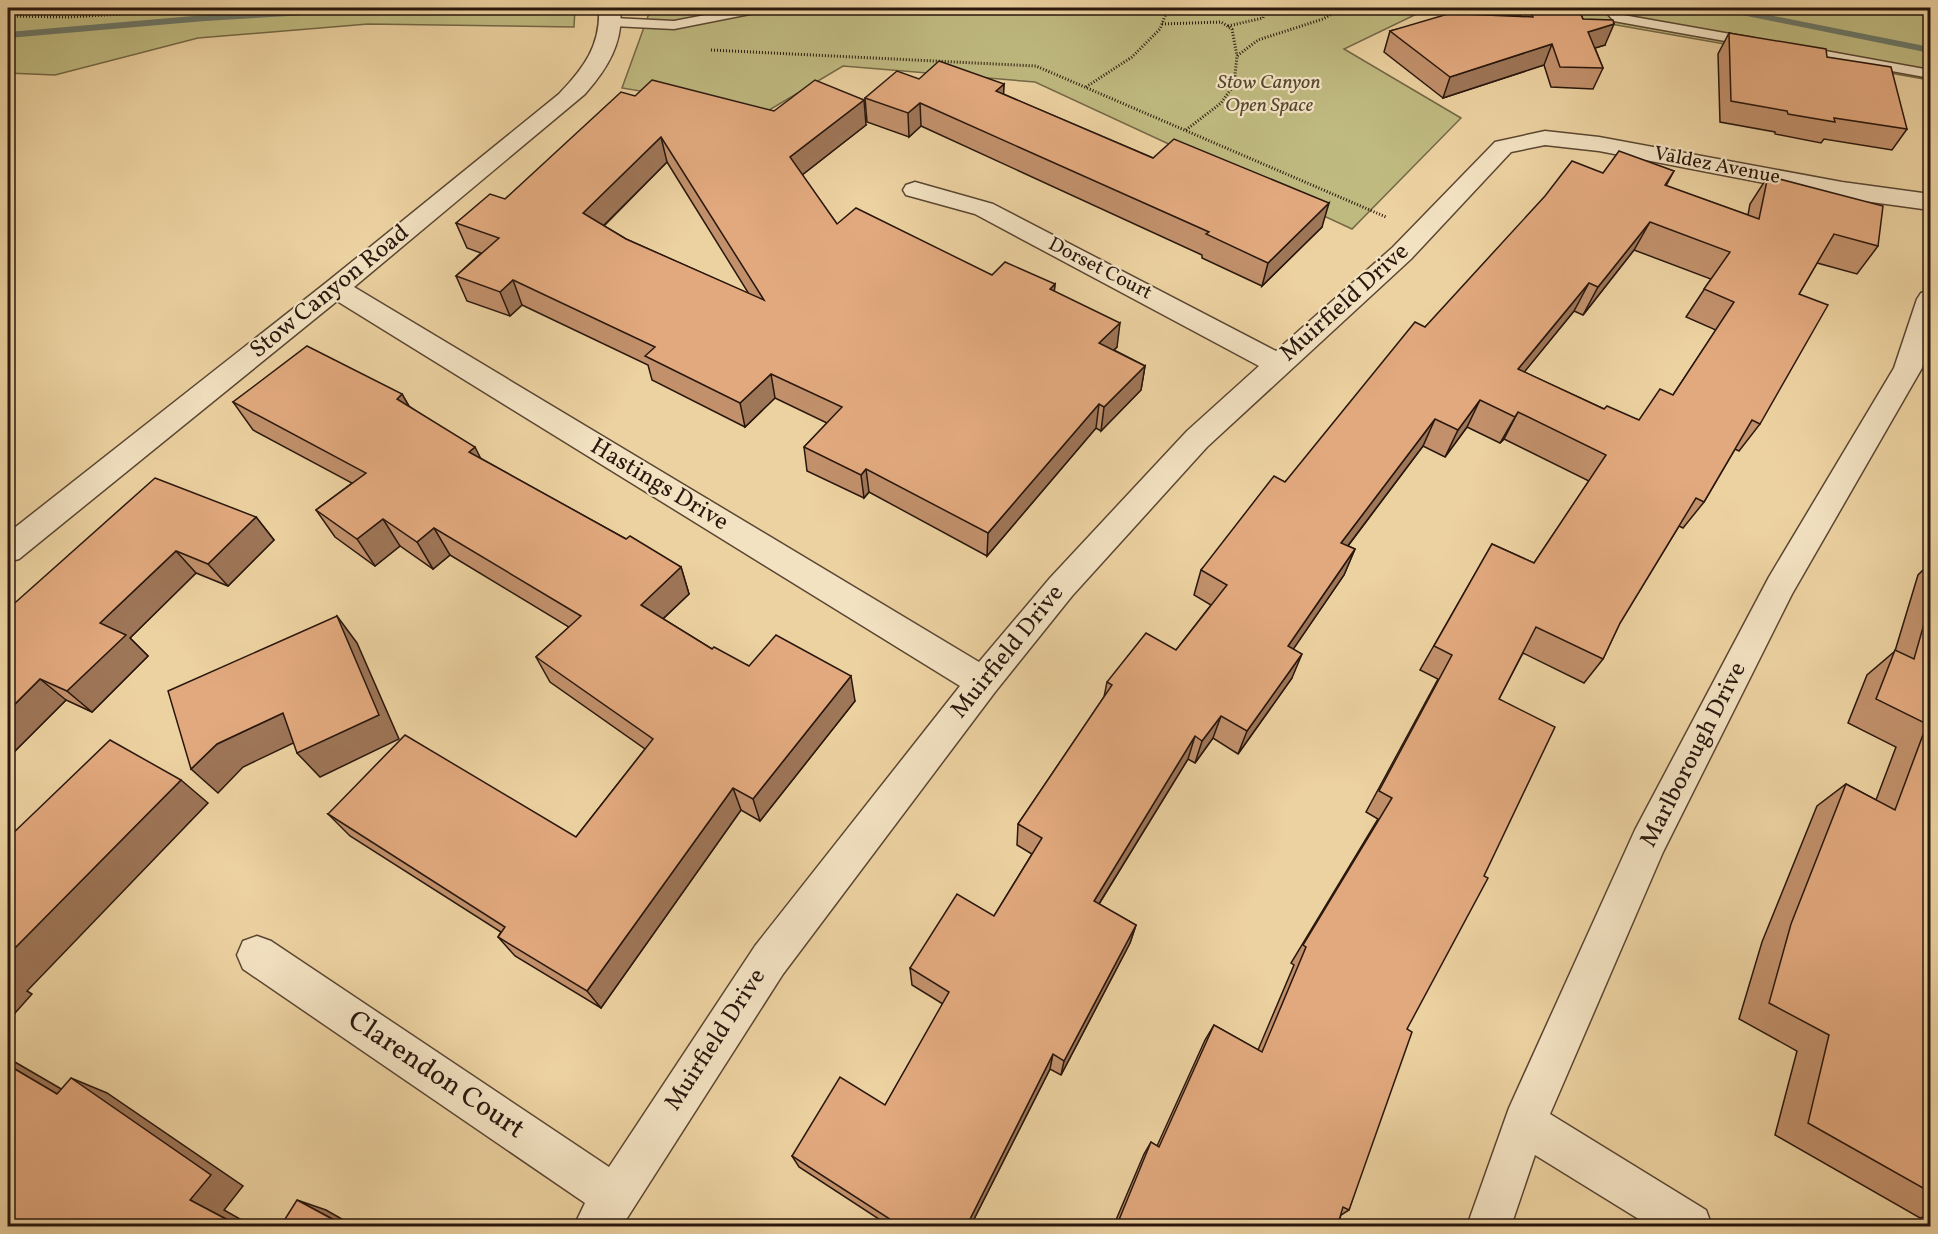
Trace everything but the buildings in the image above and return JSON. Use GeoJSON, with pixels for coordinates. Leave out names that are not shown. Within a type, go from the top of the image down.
{"type":"FeatureCollection","features":[{"type":"Feature","properties":{"kind":"street","name":"Stow Canyon Road"},"geometry":{"type":"LineString","coordinates":[[8,549],[336,288],[567,99],[592,73],[603,55],[611,13]]}},
{"type":"Feature","properties":{"kind":"street","name":"Valdez Avenue"},"geometry":{"type":"LineString","coordinates":[[1503,147],[1545,138],[1599,144],[1842,190],[1930,202]]}},
{"type":"Feature","properties":{"kind":"street","name":"Muirfield Drive"},"geometry":{"type":"LineString","coordinates":[[604,1211],[768,960],[983,682],[1060,587],[1197,439],[1402,253],[1503,147]]}},
{"type":"Feature","properties":{"kind":"street","name":"Dorset Court"},"geometry":{"type":"LineString","coordinates":[[915,190],[984,209],[1278,364]]}},
{"type":"Feature","properties":{"kind":"street","name":"Hastings Drive"},"geometry":{"type":"LineString","coordinates":[[336,288],[983,682]]}},
{"type":"Feature","properties":{"kind":"street","name":"Marlborough Drive"},"geometry":{"type":"LineString","coordinates":[[1489,1227],[1524,1123],[1648,842],[1780,586],[1908,368],[1930,299]]}},
{"type":"Feature","properties":{"kind":"street","name":"Clarendon Court"},"geometry":{"type":"LineString","coordinates":[[257,955],[604,1211]]}},
{"type":"Feature","properties":{"kind":"street"},"geometry":{"type":"LineString","coordinates":[[1524,1123],[1690,1227]]}},
{"type":"Feature","properties":{"kind":"lane"},"geometry":{"type":"LineString","coordinates":[[611,13],[674,25],[760,8]]}},
{"type":"Feature","properties":{"kind":"lane"},"geometry":{"type":"LineString","coordinates":[[1608,8],[1618,18],[1930,74]]}},
{"type":"Feature","properties":{"kind":"path"},"geometry":{"type":"LineString","coordinates":[[8,16],[68,17],[178,11],[192,8]]}},
{"type":"Feature","properties":{"kind":"path"},"geometry":{"type":"LineString","coordinates":[[1086,87],[1132,57],[1160,30],[1168,8]]}},
{"type":"Feature","properties":{"kind":"path"},"geometry":{"type":"LineString","coordinates":[[1227,26],[1263,18],[1266,8]]}},
{"type":"Feature","properties":{"kind":"path"},"geometry":{"type":"LineString","coordinates":[[1237,57],[1258,40],[1323,19],[1343,8]]}},
{"type":"Feature","properties":{"kind":"path"},"geometry":{"type":"LineString","coordinates":[[1162,24],[1221,22],[1232,29],[1237,57],[1234,85],[1221,104],[1186,130]]}},
{"type":"Feature","properties":{"kind":"path"},"geometry":{"type":"LineString","coordinates":[[701,49],[1036,66],[1422,232]]}},
{"type":"Feature","properties":{"kind":"green space"},"geometry":{"type":"Polygon","coordinates":[[[8,8],[575,8],[574,27],[368,24],[198,38],[55,75],[8,73],[8,8]]]}},
{"type":"Feature","properties":{"kind":"green space","name":"Stow Canyon Open Space"},"geometry":{"type":"Polygon","coordinates":[[[651,8],[1429,8],[1344,49],[1461,118],[1352,229],[1035,82],[843,66],[766,112],[622,88],[651,8]]]}},
{"type":"Feature","properties":{"kind":"green space"},"geometry":{"type":"Polygon","coordinates":[[[1520,8],[1930,8],[1930,80],[1520,8]]]}},
{"type":"Feature","properties":{"kind":"waterway"},"geometry":{"type":"LineString","coordinates":[[8,35],[205,18],[374,8]]}},
{"type":"Feature","properties":{"kind":"waterway"},"geometry":{"type":"LineString","coordinates":[[1722,8],[1930,50]]}}]}
